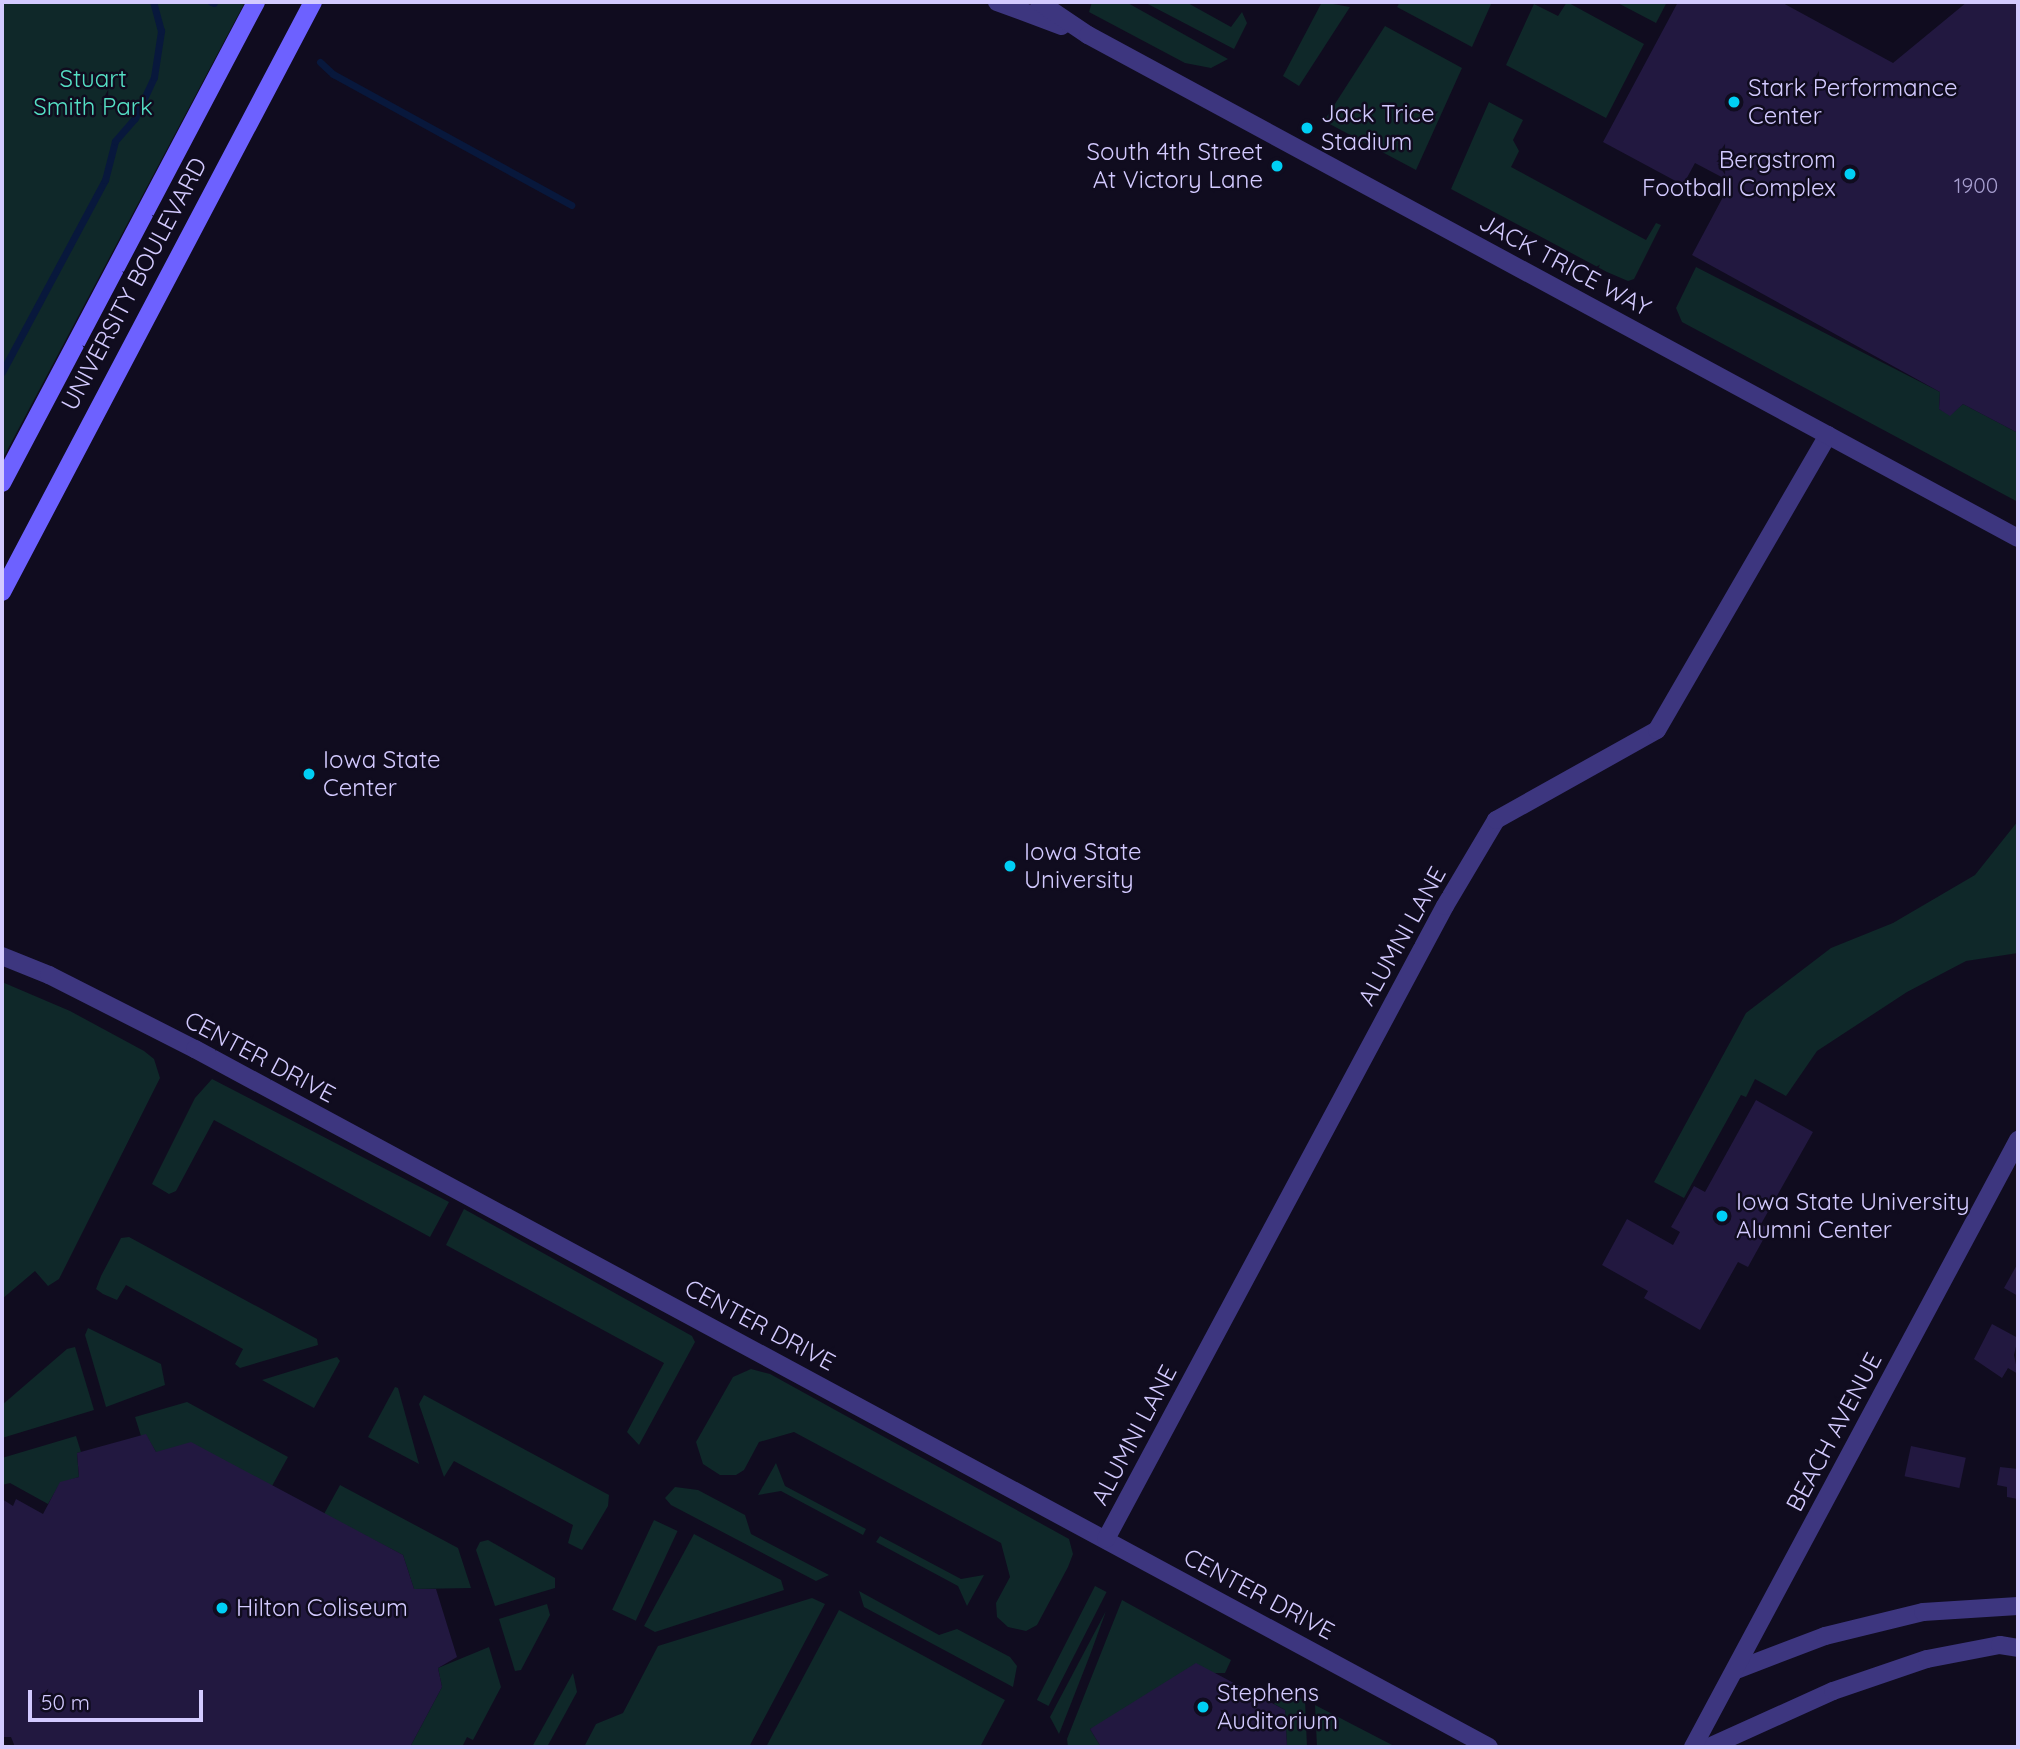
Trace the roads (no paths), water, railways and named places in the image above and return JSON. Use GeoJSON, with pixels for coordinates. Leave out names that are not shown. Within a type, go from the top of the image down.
{"type":"FeatureCollection","features":[{"type":"Feature","properties":{"kind":"main road","name":"UNIVERSITY BOULEVARD"},"geometry":{"type":"LineString","coordinates":[[2,483],[256,2]]}},
{"type":"Feature","properties":{"kind":"main road","name":"UNIVERSITY BOULEVARD"},"geometry":{"type":"LineString","coordinates":[[2,592],[313,2]]}},
{"type":"Feature","properties":{"kind":"street","name":"JACK TRICE WAY"},"geometry":{"type":"LineString","coordinates":[[997,2],[1088,36]]}},
{"type":"Feature","properties":{"kind":"street","name":"JACK TRICE WAY"},"geometry":{"type":"LineString","coordinates":[[1039,2],[1088,36],[2018,538]]}},
{"type":"Feature","properties":{"kind":"street","name":"ALUMNI LANE"},"geometry":{"type":"LineString","coordinates":[[1106,1539],[1445,906],[1496,820],[1657,730],[1828,436]]}},
{"type":"Feature","properties":{"kind":"street","name":"CENTER DRIVE"},"geometry":{"type":"LineString","coordinates":[[2,956],[49,975],[195,1049],[1489,1747]]}},
{"type":"Feature","properties":{"kind":"street","name":"BEACH AVENUE"},"geometry":{"type":"LineString","coordinates":[[1693,1747],[2017,1143]]}},
{"type":"Feature","properties":{"kind":"street"},"geometry":{"type":"LineString","coordinates":[[1736,1670],[1825,1636],[1923,1612],[2018,1606]]}},
{"type":"Feature","properties":{"kind":"street"},"geometry":{"type":"LineString","coordinates":[[1709,1747],[1833,1691],[1927,1659],[2000,1645],[2018,1648]]}},
{"type":"Feature","properties":{"kind":"waterway"},"geometry":{"type":"LineString","coordinates":[[2,372],[105,180],[115,141],[135,118],[154,77],[161,31],[153,2]]}},
{"type":"Feature","properties":{"kind":"waterway"},"geometry":{"type":"LineString","coordinates":[[320,62],[333,74],[571,205]]}},
{"type":"Feature","properties":{"kind":"place","name":"Stark Performance Center"},"geometry":{"type":"Point","coordinates":[1734,102]}},
{"type":"Feature","properties":{"kind":"place","name":"Jack Trice Stadium"},"geometry":{"type":"Point","coordinates":[1307,128]}},
{"type":"Feature","properties":{"kind":"place","name":"South 4th Street At Victory Lane"},"geometry":{"type":"Point","coordinates":[1277,166]}},
{"type":"Feature","properties":{"kind":"place","name":"Bergstrom Football Complex"},"geometry":{"type":"Point","coordinates":[1850,174]}},
{"type":"Feature","properties":{"kind":"place","name":"Iowa State Center"},"geometry":{"type":"Point","coordinates":[309,774]}},
{"type":"Feature","properties":{"kind":"place","name":"Iowa State University"},"geometry":{"type":"Point","coordinates":[1010,866]}},
{"type":"Feature","properties":{"kind":"place","name":"Iowa State University Alumni Center"},"geometry":{"type":"Point","coordinates":[1722,1216]}},
{"type":"Feature","properties":{"kind":"place","name":"Hilton Coliseum"},"geometry":{"type":"Point","coordinates":[222,1608]}},
{"type":"Feature","properties":{"kind":"place","name":"Stephens Auditorium"},"geometry":{"type":"Point","coordinates":[1203,1707]}},
{"type":"Feature","properties":{"kind":"park label","name":"Stuart Smith Park"},"geometry":{"type":"Point","coordinates":[93,93]}}]}
